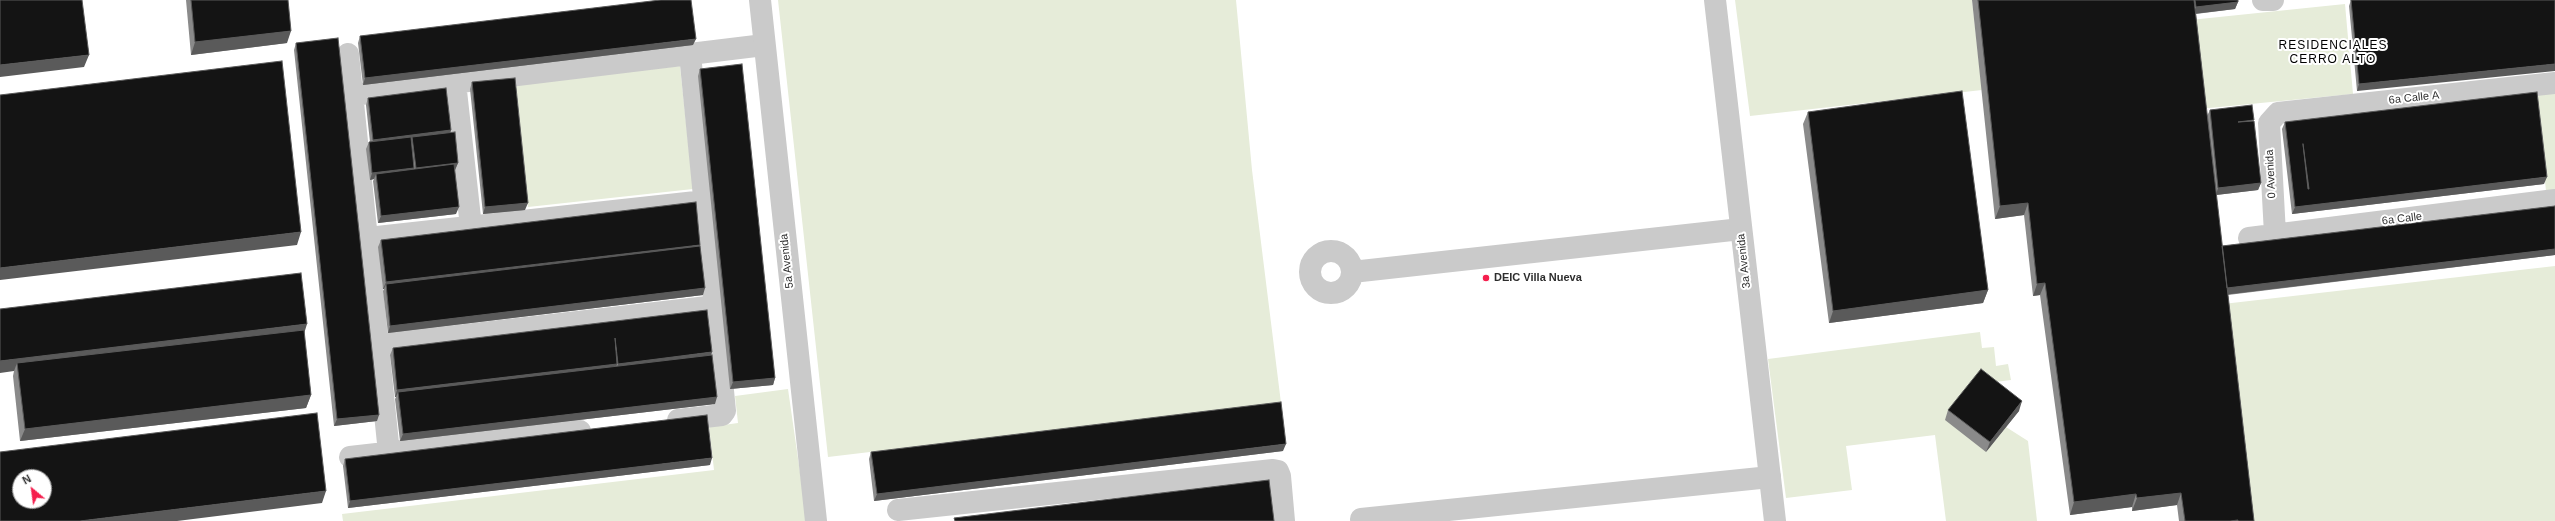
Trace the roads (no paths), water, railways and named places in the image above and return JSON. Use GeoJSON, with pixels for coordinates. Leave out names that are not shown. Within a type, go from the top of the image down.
{"type":"FeatureCollection","features":[{"type":"Feature","properties":{"kind":"street","name":"5a Avenida"},"geometry":{"type":"LineString","coordinates":[[760,0],[816,521]]}},
{"type":"Feature","properties":{"kind":"street","name":"3a Avenida"},"geometry":{"type":"LineString","coordinates":[[1715,0],[1775,521]]}},
{"type":"Feature","properties":{"kind":"street"},"geometry":{"type":"LineString","coordinates":[[2263,0],[2273,0]]}},
{"type":"Feature","properties":{"kind":"street"},"geometry":{"type":"LineString","coordinates":[[353,95],[764,45]]}},
{"type":"Feature","properties":{"kind":"street"},"geometry":{"type":"LineString","coordinates":[[348,54],[389,452]]}},
{"type":"Feature","properties":{"kind":"street"},"geometry":{"type":"LineString","coordinates":[[658,422],[725,413],[716,306],[690,54]]}},
{"type":"Feature","properties":{"kind":"street"},"geometry":{"type":"LineString","coordinates":[[455,82],[471,227]]}},
{"type":"Feature","properties":{"kind":"street","name":"6a Calle A"},"geometry":{"type":"LineString","coordinates":[[2274,115],[2282,112],[2555,83]]}},
{"type":"Feature","properties":{"kind":"street","name":"0 Avenida"},"geometry":{"type":"LineString","coordinates":[[2274,115],[2269,123],[2275,234]]}},
{"type":"Feature","properties":{"kind":"street","name":"6a Calle"},"geometry":{"type":"LineString","coordinates":[[2249,238],[2555,200]]}},
{"type":"Feature","properties":{"kind":"street"},"geometry":{"type":"LineString","coordinates":[[368,238],[705,201]]}},
{"type":"Feature","properties":{"kind":"street"},"geometry":{"type":"LineString","coordinates":[[1352,272],[1741,228]]}},
{"type":"Feature","properties":{"kind":"street"},"geometry":{"type":"LineString","coordinates":[[379,345],[716,306]]}},
{"type":"Feature","properties":{"kind":"street"},"geometry":{"type":"LineString","coordinates":[[350,457],[603,428]]}},
{"type":"Feature","properties":{"kind":"street"},"geometry":{"type":"LineString","coordinates":[[898,510],[1273,470],[1278,471],[1280,476],[1284,521]]}},
{"type":"Feature","properties":{"kind":"street"},"geometry":{"type":"LineString","coordinates":[[1361,519],[1770,477]]}},
{"type":"Feature","properties":{"kind":"place","name":"DEIC Villa Nueva"},"geometry":{"type":"Point","coordinates":[1486,278]}},
{"type":"Feature","properties":{"kind":"district","name":"RESIDENCIALES CERRO ALTO"},"geometry":{"type":"Point","coordinates":[2333,53]}}]}
